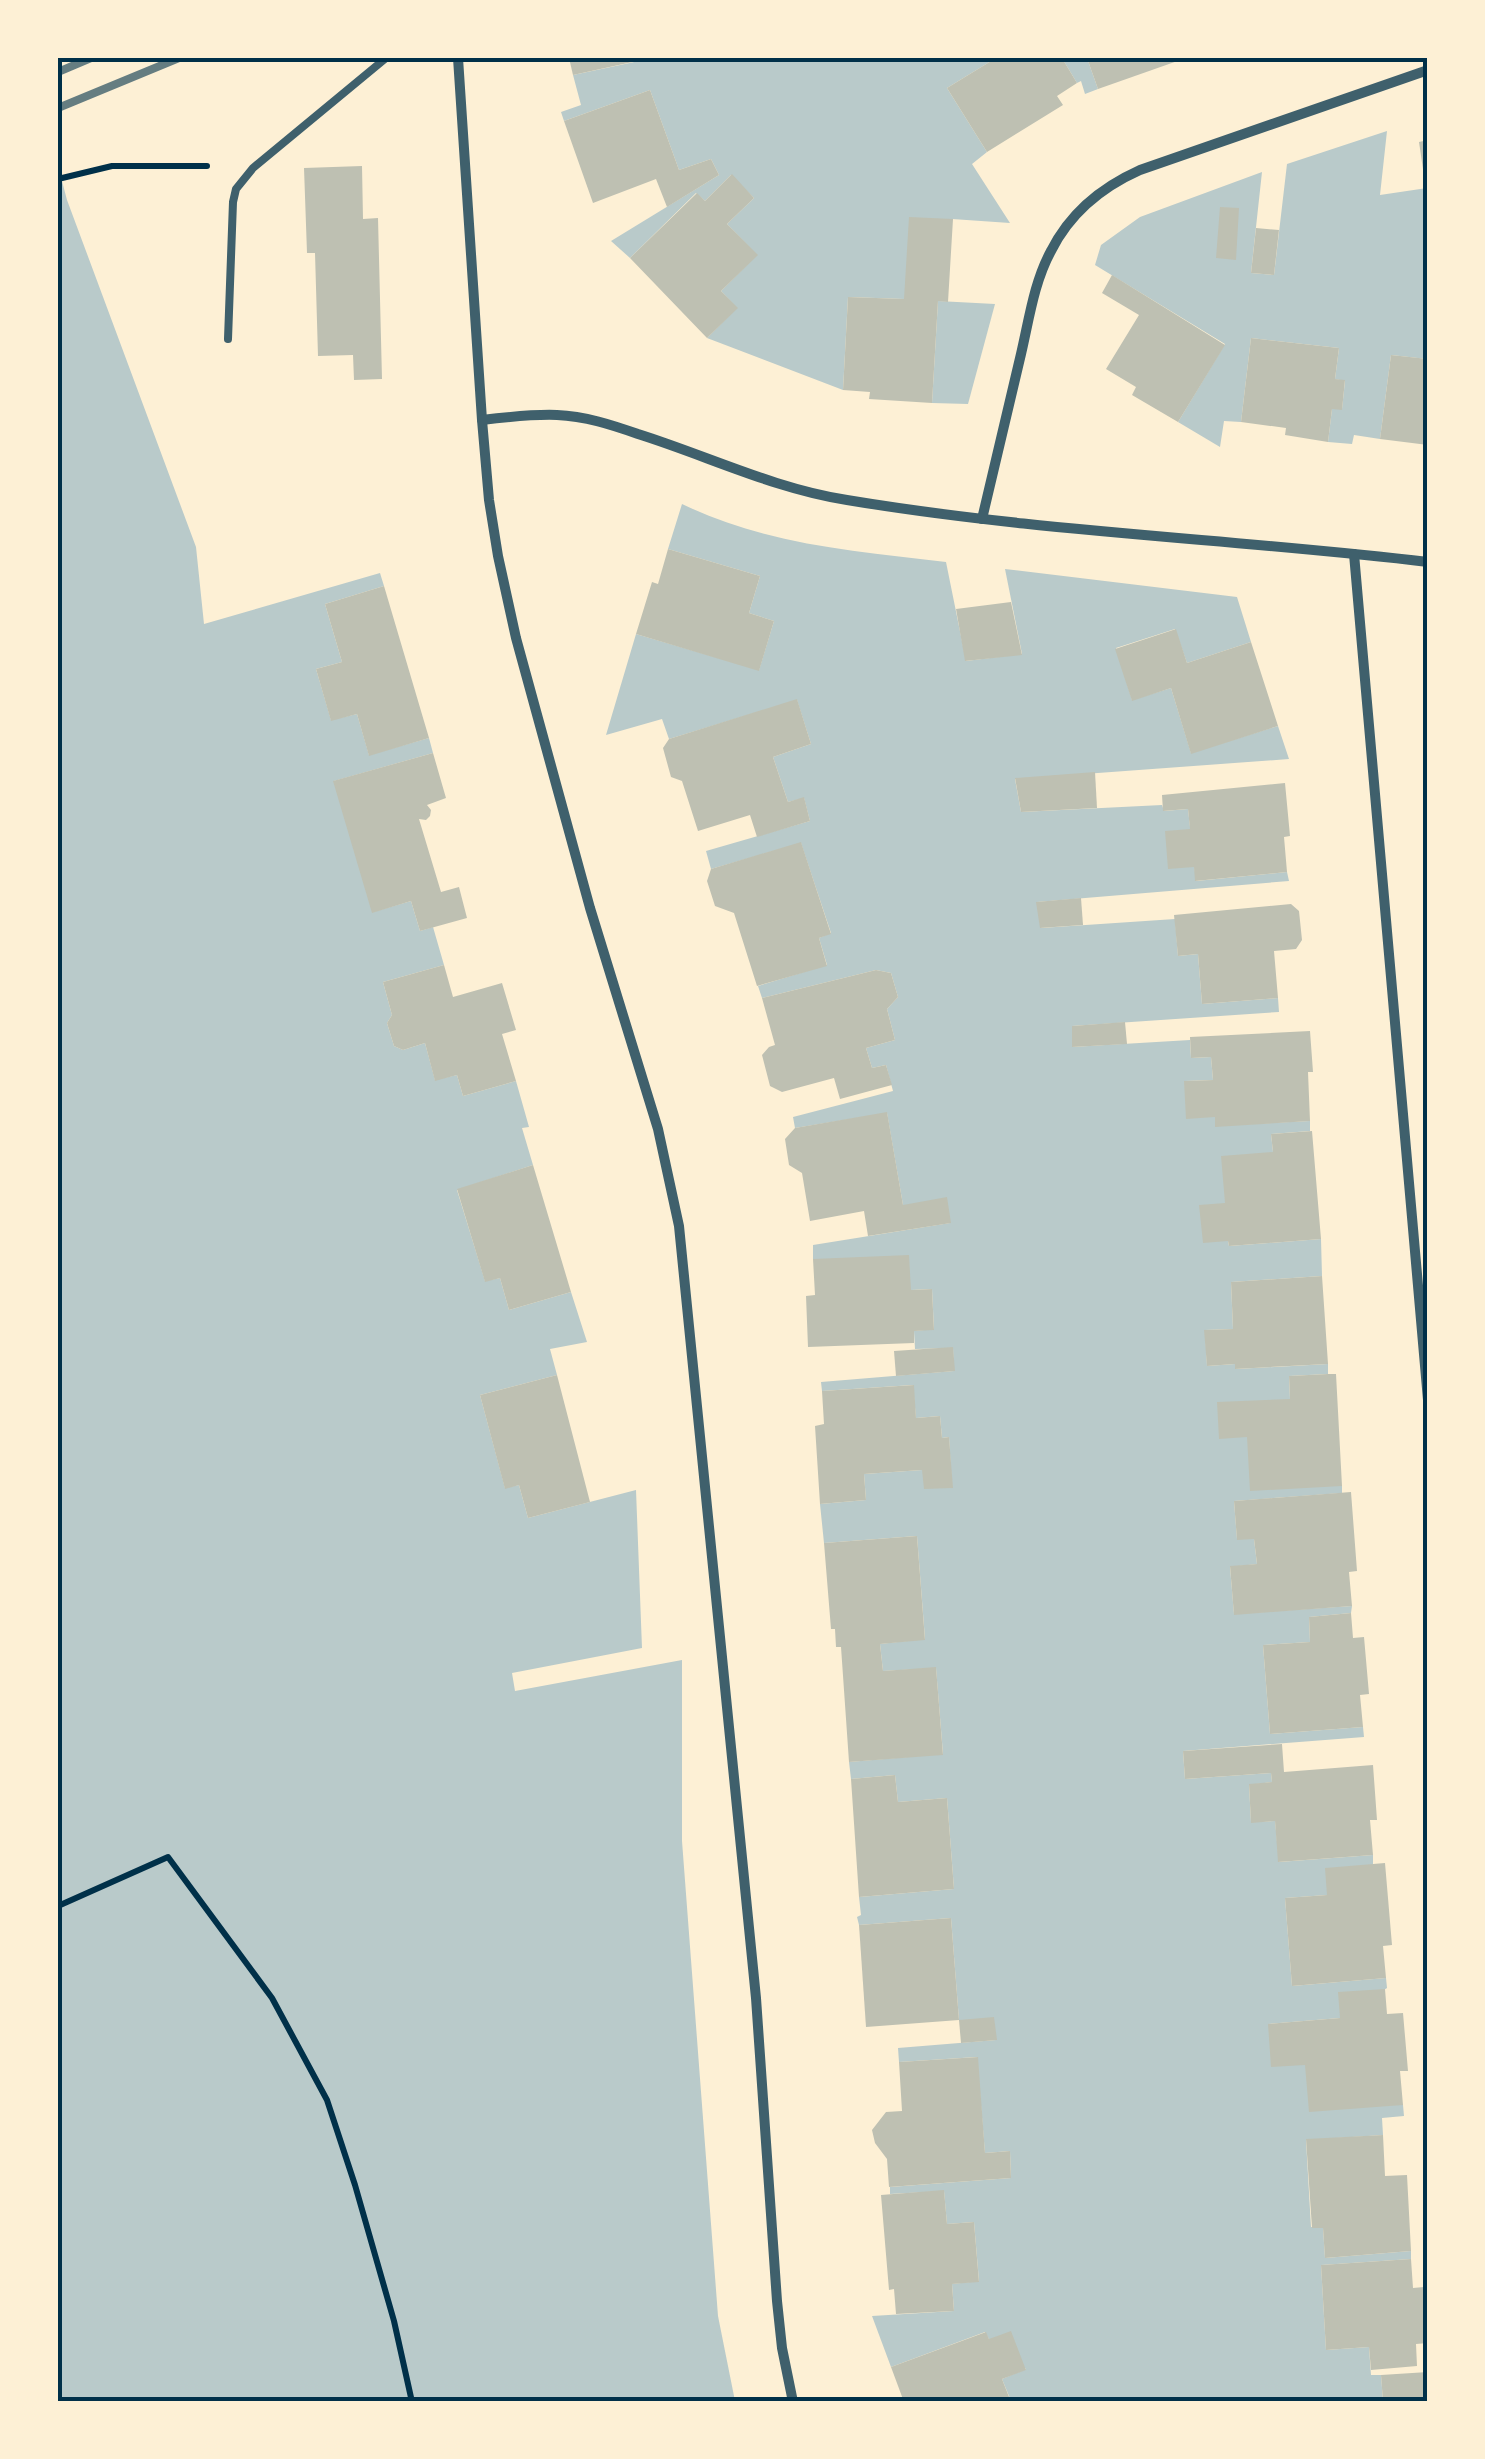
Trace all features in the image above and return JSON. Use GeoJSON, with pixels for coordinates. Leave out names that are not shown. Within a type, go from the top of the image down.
{"type":"FeatureCollection","features":[{"type":"Feature","properties":{"kind":"street"},"geometry":{"type":"LineString","coordinates":[[458,58],[489,500],[516,638],[590,908],[658,1129],[679,1226],[756,1998],[777,2302],[793,2402]]}},
{"type":"Feature","properties":{"kind":"street"},"geometry":{"type":"LineString","coordinates":[[982,519],[1036,292],[1050,252],[1072,218],[1118,180],[1140,170],[1428,70]]}},
{"type":"Feature","properties":{"kind":"street"},"geometry":{"type":"LineString","coordinates":[[482,420],[560,415],[599,421],[842,500],[982,519],[1428,562]]}},
{"type":"Feature","properties":{"kind":"street"},"geometry":{"type":"LineString","coordinates":[[1354,554],[1422,1275],[1428,1400]]}},
{"type":"Feature","properties":{"kind":"lane"},"geometry":{"type":"LineString","coordinates":[[228,338],[236,189],[253,168],[386,58]]}},
{"type":"Feature","properties":{"kind":"path"},"geometry":{"type":"LineString","coordinates":[[58,179],[112,166],[253,168]]}},
{"type":"Feature","properties":{"kind":"path"},"geometry":{"type":"LineString","coordinates":[[58,1906],[168,1857],[272,1998],[327,2100],[394,2321],[412,2402]]}},
{"type":"Feature","properties":{"kind":"shaded area"},"geometry":{"type":"Polygon","coordinates":[[[653,58],[996,58],[947,88],[987,152],[972,164],[1010,223],[952,219],[904,299],[848,297],[843,390],[707,338],[737,308],[721,291],[757,255],[727,224],[754,198],[731,175],[705,201],[696,193],[630,258],[611,241],[719,175],[711,159],[679,170],[650,90],[564,121],[561,112],[581,105],[573,75],[653,58]]]}},
{"type":"Feature","properties":{"kind":"shaded area"},"geometry":{"type":"Polygon","coordinates":[[[1062,58],[1087,58],[1098,89],[1085,94],[1081,81],[1077,83],[1062,58]]]}},
{"type":"Feature","properties":{"kind":"shaded area"},"geometry":{"type":"Polygon","coordinates":[[[1387,131],[1380,195],[1427,188],[1427,359],[1391,355],[1380,439],[1354,435],[1352,444],[1328,442],[1332,409],[1342,409],[1345,381],[1335,379],[1339,348],[1251,338],[1241,422],[1224,421],[1220,447],[1178,422],[1225,344],[1095,265],[1101,245],[1140,217],[1262,172],[1251,273],[1274,275],[1287,164],[1387,131]]]}},
{"type":"Feature","properties":{"kind":"shaded area"},"geometry":{"type":"Polygon","coordinates":[[[58,166],[67,200],[196,547],[204,624],[380,573],[384,586],[325,604],[342,662],[316,669],[331,720],[357,714],[369,755],[429,738],[433,753],[334,781],[373,912],[411,901],[420,931],[433,927],[444,965],[383,982],[392,1015],[387,1023],[394,1046],[403,1050],[425,1043],[435,1080],[457,1075],[463,1096],[516,1081],[529,1127],[522,1128],[533,1165],[457,1190],[485,1281],[500,1278],[509,1310],[571,1292],[587,1342],[550,1349],[557,1375],[480,1395],[505,1488],[519,1485],[528,1518],[636,1490],[642,1648],[512,1673],[515,1691],[682,1660],[682,1841],[718,2316],[735,2401],[58,2401],[58,166]]]}},
{"type":"Feature","properties":{"kind":"shaded area"},"geometry":{"type":"Polygon","coordinates":[[[938,301],[995,304],[968,404],[932,403],[938,301]]]}},
{"type":"Feature","properties":{"kind":"shaded area"},"geometry":{"type":"Polygon","coordinates":[[[682,504],[746,529],[779,537],[844,550],[946,562],[966,661],[1022,654],[1005,569],[1237,597],[1251,642],[1187,663],[1175,629],[1116,648],[1132,700],[1171,688],[1191,753],[1278,726],[1289,759],[1015,779],[1021,812],[1162,805],[1164,811],[1188,809],[1196,881],[1287,872],[1289,881],[1037,902],[1041,928],[1175,919],[1178,956],[1198,954],[1202,1004],[1278,998],[1279,1012],[1072,1026],[1072,1047],[1190,1040],[1191,1058],[1211,1057],[1213,1080],[1185,1081],[1215,1117],[1215,1126],[1310,1121],[1310,1131],[1271,1134],[1273,1152],[1228,1241],[1229,1246],[1321,1239],[1322,1276],[1231,1282],[1233,1329],[1205,1330],[1207,1366],[1235,1364],[1236,1369],[1328,1364],[1328,1374],[1289,1376],[1290,1399],[1247,1437],[1342,1486],[1342,1493],[1234,1501],[1237,1539],[1254,1539],[1257,1564],[1230,1567],[1234,1614],[1352,1606],[1351,1613],[1309,1617],[1310,1642],[1263,1645],[1270,1734],[1363,1727],[1364,1737],[1183,1751],[1185,1779],[1271,1773],[1272,1782],[1249,1785],[1251,1822],[1275,1821],[1279,1862],[1373,1855],[1373,1864],[1327,1895],[1285,1898],[1292,1986],[1386,1978],[1387,1988],[1340,2018],[1268,2024],[1305,2065],[1403,2105],[1404,2116],[1382,2118],[1383,2135],[1306,2140],[1311,2227],[1323,2228],[1325,2258],[1411,2251],[1411,2259],[1321,2265],[1326,2350],[1369,2347],[1371,2375],[1381,2375],[1383,2401],[1427,2401],[1349,2402],[1011,2401],[1002,2379],[1026,2369],[985,2332],[891,2367],[872,2316],[954,2311],[952,2284],[979,2281],[974,2222],[947,2224],[944,2191],[890,2194],[890,2187],[1011,2178],[1010,2151],[985,2153],[977,2057],[899,2062],[898,2048],[996,2040],[959,2020],[951,1918],[859,1925],[857,1917],[861,1915],[859,1897],[954,1889],[947,1798],[898,1802],[895,1775],[851,1779],[849,1762],[943,1754],[936,1668],[883,1671],[880,1644],[925,1639],[917,1536],[824,1543],[820,1504],[866,1500],[864,1474],[922,1470],[952,1487],[949,1437],[942,1438],[940,1416],[916,1418],[913,1385],[822,1391],[821,1382],[954,1371],[953,1348],[915,1349],[914,1331],[934,1329],[932,1289],[911,1290],[813,1259],[813,1245],[950,1223],[903,1205],[887,1113],[795,1128],[793,1117],[893,1091],[886,1065],[872,1068],[866,1048],[895,1040],[887,1009],[898,997],[891,973],[876,970],[762,998],[758,986],[827,965],[819,938],[831,933],[801,843],[711,869],[706,851],[810,821],[804,798],[788,802],[773,757],[811,744],[797,700],[669,739],[662,719],[606,735],[636,634],[759,670],[774,621],[749,613],[760,576],[668,549],[682,504]]]}},
{"type":"Feature","properties":{"kind":"building"},"geometry":{"type":"Polygon","coordinates":[[[569,58],[646,58],[646,59],[573,75],[569,58]]]}},
{"type":"Feature","properties":{"kind":"building"},"geometry":{"type":"Polygon","coordinates":[[[996,58],[1062,58],[1077,83],[1057,96],[1063,105],[987,152],[947,88],[996,58]]]}},
{"type":"Feature","properties":{"kind":"building"},"geometry":{"type":"Polygon","coordinates":[[[1087,58],[1186,58],[1098,89],[1087,58]]]}},
{"type":"Feature","properties":{"kind":"building"},"geometry":{"type":"Polygon","coordinates":[[[650,90],[679,170],[711,159],[719,175],[667,207],[656,179],[593,203],[564,121],[650,90]]]}},
{"type":"Feature","properties":{"kind":"building"},"geometry":{"type":"Polygon","coordinates":[[[1428,140],[1428,183],[1425,183],[1419,142],[1428,140]]]}},
{"type":"Feature","properties":{"kind":"building"},"geometry":{"type":"Polygon","coordinates":[[[362,166],[363,219],[378,218],[382,379],[354,380],[353,355],[318,356],[315,253],[307,253],[304,168],[362,166]]]}},
{"type":"Feature","properties":{"kind":"building"},"geometry":{"type":"Polygon","coordinates":[[[732,174],[754,198],[727,224],[758,255],[721,291],[738,308],[707,338],[630,258],[697,193],[705,201],[732,174]]]}},
{"type":"Feature","properties":{"kind":"building"},"geometry":{"type":"Polygon","coordinates":[[[1220,207],[1239,208],[1236,260],[1216,258],[1220,207]]]}},
{"type":"Feature","properties":{"kind":"building"},"geometry":{"type":"Polygon","coordinates":[[[909,217],[953,219],[948,302],[938,301],[932,403],[869,399],[870,392],[843,390],[848,297],[904,299],[909,217]]]}},
{"type":"Feature","properties":{"kind":"building"},"geometry":{"type":"Polygon","coordinates":[[[1256,228],[1279,230],[1274,275],[1251,273],[1256,228]]]}},
{"type":"Feature","properties":{"kind":"building"},"geometry":{"type":"Polygon","coordinates":[[[1112,275],[1225,345],[1178,422],[1132,395],[1136,387],[1106,369],[1139,315],[1102,293],[1112,275]]]}},
{"type":"Feature","properties":{"kind":"building"},"geometry":{"type":"Polygon","coordinates":[[[1251,338],[1339,348],[1335,379],[1345,380],[1342,410],[1332,409],[1328,442],[1285,435],[1286,428],[1241,422],[1251,338]]]}},
{"type":"Feature","properties":{"kind":"building"},"geometry":{"type":"Polygon","coordinates":[[[1391,355],[1428,359],[1428,445],[1380,439],[1391,355]]]}},
{"type":"Feature","properties":{"kind":"building"},"geometry":{"type":"Polygon","coordinates":[[[668,549],[760,576],[749,613],[774,621],[759,671],[636,634],[652,582],[658,584],[668,549]]]}},
{"type":"Feature","properties":{"kind":"building"},"geometry":{"type":"Polygon","coordinates":[[[384,586],[429,738],[369,756],[357,714],[331,721],[316,669],[342,662],[325,604],[384,586]]]}},
{"type":"Feature","properties":{"kind":"building"},"geometry":{"type":"Polygon","coordinates":[[[1011,602],[1022,655],[965,661],[956,609],[1011,602]]]}},
{"type":"Feature","properties":{"kind":"building"},"geometry":{"type":"Polygon","coordinates":[[[1176,629],[1187,663],[1251,642],[1278,726],[1191,754],[1171,688],[1132,701],[1115,649],[1176,629]]]}},
{"type":"Feature","properties":{"kind":"building"},"geometry":{"type":"Polygon","coordinates":[[[797,699],[811,744],[773,757],[788,802],[804,797],[810,821],[757,837],[750,815],[698,831],[682,781],[671,777],[663,748],[669,739],[797,699]]]}},
{"type":"Feature","properties":{"kind":"building"},"geometry":{"type":"Polygon","coordinates":[[[433,753],[446,798],[427,805],[430,816],[419,819],[441,892],[459,887],[467,918],[420,931],[411,901],[372,913],[333,781],[433,753]]]}},
{"type":"Feature","properties":{"kind":"building"},"geometry":{"type":"Polygon","coordinates":[[[1095,772],[1097,808],[1021,812],[1015,778],[1095,772]]]}},
{"type":"Feature","properties":{"kind":"building"},"geometry":{"type":"Polygon","coordinates":[[[1285,783],[1290,836],[1284,837],[1287,872],[1195,881],[1194,867],[1168,869],[1165,831],[1190,829],[1188,809],[1163,811],[1162,795],[1285,783]]]}},
{"type":"Feature","properties":{"kind":"building"},"geometry":{"type":"Polygon","coordinates":[[[801,842],[831,934],[819,938],[827,966],[757,986],[734,913],[715,906],[707,881],[711,869],[801,842]]]}},
{"type":"Feature","properties":{"kind":"building"},"geometry":{"type":"Polygon","coordinates":[[[1081,898],[1083,925],[1040,928],[1036,902],[1081,898]]]}},
{"type":"Feature","properties":{"kind":"building"},"geometry":{"type":"Polygon","coordinates":[[[1291,904],[1299,911],[1302,940],[1296,949],[1274,951],[1278,998],[1202,1004],[1198,954],[1178,956],[1174,915],[1291,904]]]}},
{"type":"Feature","properties":{"kind":"building"},"geometry":{"type":"Polygon","coordinates":[[[444,965],[453,997],[502,983],[516,1030],[502,1034],[516,1081],[463,1096],[457,1075],[435,1081],[425,1043],[403,1050],[394,1046],[387,1023],[392,1015],[383,982],[444,965]]]}},
{"type":"Feature","properties":{"kind":"building"},"geometry":{"type":"Polygon","coordinates":[[[876,970],[891,973],[898,997],[887,1009],[895,1040],[866,1048],[872,1068],[886,1065],[892,1085],[840,1099],[834,1078],[782,1092],[770,1086],[762,1055],[775,1045],[762,998],[876,970]]]}},
{"type":"Feature","properties":{"kind":"building"},"geometry":{"type":"Polygon","coordinates":[[[1125,1022],[1127,1044],[1072,1047],[1072,1026],[1125,1022]]]}},
{"type":"Feature","properties":{"kind":"building"},"geometry":{"type":"Polygon","coordinates":[[[1310,1031],[1310,1121],[1215,1127],[1215,1117],[1186,1119],[1184,1081],[1213,1080],[1211,1057],[1191,1058],[1190,1037],[1310,1031]]]}},
{"type":"Feature","properties":{"kind":"building"},"geometry":{"type":"Polygon","coordinates":[[[887,1112],[903,1205],[947,1197],[951,1223],[868,1236],[864,1211],[810,1221],[802,1173],[789,1165],[785,1139],[795,1128],[887,1112]]]}},
{"type":"Feature","properties":{"kind":"building"},"geometry":{"type":"Polygon","coordinates":[[[1312,1131],[1321,1239],[1229,1246],[1228,1241],[1203,1243],[1199,1205],[1225,1203],[1221,1156],[1273,1152],[1271,1134],[1312,1131]]]}},
{"type":"Feature","properties":{"kind":"building"},"geometry":{"type":"Polygon","coordinates":[[[533,1165],[571,1292],[509,1310],[500,1278],[485,1282],[457,1189],[533,1165]]]}},
{"type":"Feature","properties":{"kind":"building"},"geometry":{"type":"Polygon","coordinates":[[[909,1255],[911,1290],[932,1289],[934,1330],[914,1331],[914,1343],[808,1347],[806,1296],[815,1295],[813,1259],[909,1255]]]}},
{"type":"Feature","properties":{"kind":"building"},"geometry":{"type":"Polygon","coordinates":[[[1322,1276],[1328,1364],[1235,1369],[1235,1364],[1207,1366],[1204,1330],[1233,1329],[1231,1282],[1322,1276]]]}},
{"type":"Feature","properties":{"kind":"building"},"geometry":{"type":"Polygon","coordinates":[[[953,1347],[955,1371],[896,1376],[894,1351],[953,1347]]]}},
{"type":"Feature","properties":{"kind":"building"},"geometry":{"type":"Polygon","coordinates":[[[1336,1374],[1342,1486],[1250,1491],[1247,1437],[1219,1439],[1217,1402],[1290,1399],[1289,1376],[1336,1374]]]}},
{"type":"Feature","properties":{"kind":"building"},"geometry":{"type":"Polygon","coordinates":[[[557,1375],[590,1502],[528,1518],[519,1485],[505,1489],[480,1395],[557,1375]]]}},
{"type":"Feature","properties":{"kind":"building"},"geometry":{"type":"Polygon","coordinates":[[[914,1385],[916,1418],[940,1416],[942,1438],[949,1437],[953,1488],[924,1489],[922,1470],[864,1474],[866,1500],[820,1504],[815,1426],[824,1424],[822,1391],[914,1385]]]}},
{"type":"Feature","properties":{"kind":"building"},"geometry":{"type":"Polygon","coordinates":[[[1351,1492],[1357,1571],[1349,1572],[1352,1606],[1234,1615],[1230,1566],[1257,1564],[1254,1539],[1237,1540],[1234,1501],[1351,1492]]]}},
{"type":"Feature","properties":{"kind":"building"},"geometry":{"type":"Polygon","coordinates":[[[917,1536],[925,1640],[880,1644],[883,1671],[936,1667],[943,1755],[849,1762],[841,1647],[836,1647],[835,1629],[831,1629],[824,1543],[917,1536]]]}},
{"type":"Feature","properties":{"kind":"building"},"geometry":{"type":"Polygon","coordinates":[[[1351,1613],[1353,1638],[1364,1637],[1369,1694],[1360,1695],[1363,1727],[1270,1734],[1263,1645],[1310,1642],[1309,1617],[1351,1613]]]}},
{"type":"Feature","properties":{"kind":"building"},"geometry":{"type":"Polygon","coordinates":[[[1282,1744],[1284,1772],[1373,1765],[1377,1820],[1370,1820],[1373,1855],[1278,1862],[1275,1821],[1251,1823],[1249,1784],[1272,1782],[1271,1773],[1185,1779],[1183,1751],[1282,1744]]]}},
{"type":"Feature","properties":{"kind":"building"},"geometry":{"type":"Polygon","coordinates":[[[895,1775],[898,1802],[947,1798],[954,1889],[859,1897],[851,1779],[895,1775]]]}},
{"type":"Feature","properties":{"kind":"building"},"geometry":{"type":"Polygon","coordinates":[[[1385,1863],[1392,1945],[1383,1946],[1386,1978],[1292,1986],[1285,1898],[1327,1895],[1325,1868],[1385,1863]]]}},
{"type":"Feature","properties":{"kind":"building"},"geometry":{"type":"Polygon","coordinates":[[[951,1918],[959,2020],[866,2027],[859,1925],[951,1918]]]}},
{"type":"Feature","properties":{"kind":"building"},"geometry":{"type":"Polygon","coordinates":[[[1385,1989],[1387,2014],[1403,2013],[1408,2071],[1400,2071],[1403,2105],[1309,2112],[1305,2065],[1271,2067],[1268,2024],[1340,2018],[1338,1992],[1385,1989]]]}},
{"type":"Feature","properties":{"kind":"building"},"geometry":{"type":"Polygon","coordinates":[[[994,2017],[997,2040],[961,2043],[959,2020],[994,2017]]]}},
{"type":"Feature","properties":{"kind":"building"},"geometry":{"type":"Polygon","coordinates":[[[978,2057],[985,2153],[1010,2151],[1011,2178],[889,2187],[887,2159],[875,2143],[872,2130],[886,2112],[902,2111],[899,2062],[978,2057]]]}},
{"type":"Feature","properties":{"kind":"building"},"geometry":{"type":"Polygon","coordinates":[[[1383,2135],[1385,2176],[1407,2175],[1411,2251],[1325,2258],[1323,2228],[1312,2228],[1306,2139],[1383,2135]]]}},
{"type":"Feature","properties":{"kind":"building"},"geometry":{"type":"Polygon","coordinates":[[[944,2190],[947,2224],[974,2222],[979,2282],[952,2284],[954,2311],[896,2314],[894,2289],[889,2290],[881,2195],[944,2190]]]}},
{"type":"Feature","properties":{"kind":"building"},"geometry":{"type":"Polygon","coordinates":[[[1411,2259],[1413,2288],[1424,2287],[1428,2331],[1428,2343],[1416,2344],[1417,2366],[1371,2370],[1369,2347],[1326,2350],[1321,2265],[1411,2259]]]}},
{"type":"Feature","properties":{"kind":"building"},"geometry":{"type":"Polygon","coordinates":[[[1011,2331],[1026,2370],[1002,2379],[1011,2402],[904,2402],[891,2367],[986,2332],[989,2339],[1011,2331]]]}},
{"type":"Feature","properties":{"kind":"building"},"geometry":{"type":"Polygon","coordinates":[[[1428,2372],[1428,2398],[1383,2401],[1381,2375],[1428,2372]]]}},
{"type":"Feature","properties":{"kind":"railway"},"geometry":{"type":"LineString","coordinates":[[58,72],[91,58]]}},
{"type":"Feature","properties":{"kind":"railway"},"geometry":{"type":"LineString","coordinates":[[58,108],[179,58]]}}]}
